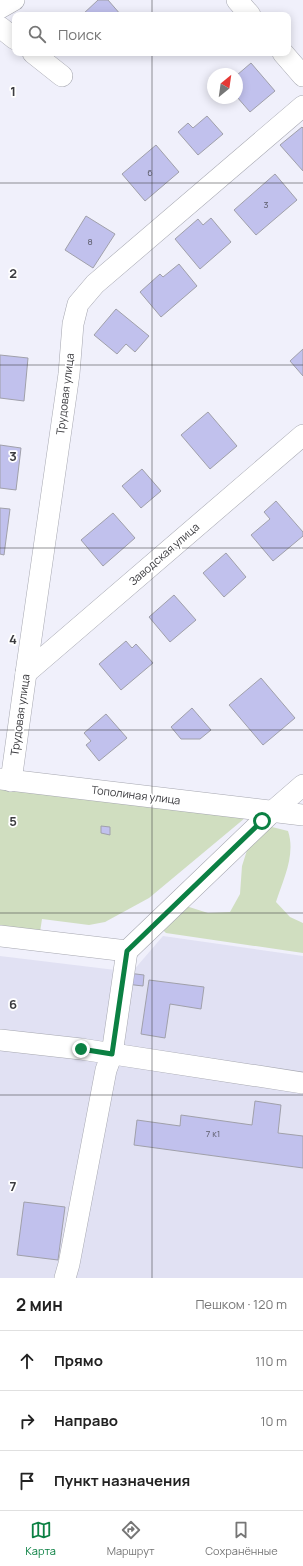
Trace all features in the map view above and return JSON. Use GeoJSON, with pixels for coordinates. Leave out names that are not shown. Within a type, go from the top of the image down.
{"type":"FeatureCollection","features":[{"type":"Feature","properties":{"kind":"street"},"geometry":{"type":"LineString","coordinates":[[0,8],[14,0]]}},
{"type":"Feature","properties":{"kind":"street"},"geometry":{"type":"LineString","coordinates":[[237,0],[247,12]]}},
{"type":"Feature","properties":{"kind":"street"},"geometry":{"type":"LineString","coordinates":[[0,27],[12,37]]}},
{"type":"Feature","properties":{"kind":"street"},"geometry":{"type":"LineString","coordinates":[[36,56],[62,76]]}},
{"type":"Feature","properties":{"kind":"street"},"geometry":{"type":"LineString","coordinates":[[286,56],[303,76]]}},
{"type":"Feature","properties":{"kind":"street","name":"Трудовая улица"},"geometry":{"type":"LineString","coordinates":[[6,780],[26,673],[69,374],[73,324],[78,304],[95,284],[303,106]]}},
{"type":"Feature","properties":{"kind":"street","name":"Заводская улица"},"geometry":{"type":"LineString","coordinates":[[26,673],[303,435]]}},
{"type":"Feature","properties":{"kind":"street","name":"Тополиная улица"},"geometry":{"type":"LineString","coordinates":[[6,780],[303,815]]}},
{"type":"Feature","properties":{"kind":"street"},"geometry":{"type":"LineString","coordinates":[[64,1278],[69,1264],[106,1070],[112,1054],[127,951],[273,811],[303,786]]}},
{"type":"Feature","properties":{"kind":"street"},"geometry":{"type":"LineString","coordinates":[[0,936],[127,951]]}},
{"type":"Feature","properties":{"kind":"street"},"geometry":{"type":"LineString","coordinates":[[0,1040],[112,1054],[303,1083]]}},
{"type":"Feature","properties":{"kind":"shaded area"},"geometry":{"type":"Polygon","coordinates":[[[163,936],[303,956],[303,1278],[0,1278],[0,956],[132,972],[163,936]]]}},
{"type":"Feature","properties":{"kind":"green space"},"geometry":{"type":"Polygon","coordinates":[[[0,787],[245,818],[149,898],[105,922],[89,925],[42,919],[40,932],[0,927],[0,787]]]}},
{"type":"Feature","properties":{"kind":"green space"},"geometry":{"type":"Polygon","coordinates":[[[268,826],[288,831],[290,840],[290,858],[276,902],[290,917],[303,923],[303,953],[166,933],[161,928],[186,906],[208,913],[230,912],[240,894],[242,866],[248,847],[268,826]]]}},
{"type":"Feature","properties":{"kind":"building"},"geometry":{"type":"Polygon","coordinates":[[[98,0],[108,0],[118,12],[85,12],[98,0]]]}},
{"type":"Feature","properties":{"kind":"building"},"geometry":{"type":"Polygon","coordinates":[[[251,63],[275,91],[250,112],[243,104],[243,70],[251,63]]]}},
{"type":"Feature","properties":{"kind":"building"},"geometry":{"type":"Polygon","coordinates":[[[207,116],[223,134],[198,155],[178,132],[188,123],[193,128],[207,116]]]}},
{"type":"Feature","properties":{"kind":"building"},"geometry":{"type":"Polygon","coordinates":[[[302,127],[303,128],[303,171],[280,145],[302,127]]]}},
{"type":"Feature","properties":{"kind":"building"},"geometry":{"type":"Polygon","coordinates":[[[156,145],[179,172],[145,201],[122,174],[156,145]]]}},
{"type":"Feature","properties":{"kind":"building"},"geometry":{"type":"Polygon","coordinates":[[[275,174],[297,200],[256,235],[234,210],[275,174]]]}},
{"type":"Feature","properties":{"kind":"building"},"geometry":{"type":"Polygon","coordinates":[[[86,216],[115,234],[93,268],[65,250],[86,216]]]}},
{"type":"Feature","properties":{"kind":"building"},"geometry":{"type":"Polygon","coordinates":[[[211,218],[231,242],[200,269],[175,239],[198,219],[203,225],[211,218]]]}},
{"type":"Feature","properties":{"kind":"building"},"geometry":{"type":"Polygon","coordinates":[[[179,264],[197,286],[161,317],[140,292],[160,274],[163,277],[179,264]]]}},
{"type":"Feature","properties":{"kind":"building"},"geometry":{"type":"Polygon","coordinates":[[[116,309],[149,336],[135,352],[126,344],[117,354],[94,335],[116,309]]]}},
{"type":"Feature","properties":{"kind":"building"},"geometry":{"type":"Polygon","coordinates":[[[303,349],[303,376],[290,361],[303,349]]]}},
{"type":"Feature","properties":{"kind":"building"},"geometry":{"type":"Polygon","coordinates":[[[0,355],[28,358],[24,401],[0,398],[0,355]]]}},
{"type":"Feature","properties":{"kind":"building"},"geometry":{"type":"Polygon","coordinates":[[[208,412],[237,446],[210,469],[181,435],[208,412]]]}},
{"type":"Feature","properties":{"kind":"building"},"geometry":{"type":"Polygon","coordinates":[[[0,445],[21,448],[16,490],[0,488],[0,445]]]}},
{"type":"Feature","properties":{"kind":"building"},"geometry":{"type":"Polygon","coordinates":[[[142,469],[161,491],[141,508],[122,486],[142,469]]]}},
{"type":"Feature","properties":{"kind":"building"},"geometry":{"type":"Polygon","coordinates":[[[276,501],[303,532],[303,536],[273,561],[251,535],[270,519],[264,512],[276,501]]]}},
{"type":"Feature","properties":{"kind":"building"},"geometry":{"type":"Polygon","coordinates":[[[0,508],[10,509],[4,555],[0,554],[0,508]]]}},
{"type":"Feature","properties":{"kind":"building"},"geometry":{"type":"Polygon","coordinates":[[[113,513],[135,538],[103,566],[81,540],[113,513]]]}},
{"type":"Feature","properties":{"kind":"building"},"geometry":{"type":"Polygon","coordinates":[[[226,553],[246,577],[224,597],[203,573],[226,553]]]}},
{"type":"Feature","properties":{"kind":"building"},"geometry":{"type":"Polygon","coordinates":[[[174,595],[196,620],[170,642],[149,617],[174,595]]]}},
{"type":"Feature","properties":{"kind":"building"},"geometry":{"type":"Polygon","coordinates":[[[126,641],[132,648],[136,644],[153,663],[121,690],[99,664],[126,641]]]}},
{"type":"Feature","properties":{"kind":"building"},"geometry":{"type":"Polygon","coordinates":[[[261,678],[295,718],[263,745],[229,705],[261,678]]]}},
{"type":"Feature","properties":{"kind":"building"},"geometry":{"type":"Polygon","coordinates":[[[192,708],[211,730],[200,739],[181,739],[171,727],[192,708]]]}},
{"type":"Feature","properties":{"kind":"building"},"geometry":{"type":"Polygon","coordinates":[[[106,714],[127,738],[99,761],[86,745],[91,741],[84,733],[106,714]]]}},
{"type":"Feature","properties":{"kind":"building"},"geometry":{"type":"Polygon","coordinates":[[[101,826],[110,827],[110,835],[101,833],[101,826]]]}},
{"type":"Feature","properties":{"kind":"building"},"geometry":{"type":"Polygon","coordinates":[[[128,973],[144,975],[143,986],[126,984],[128,973]]]}},
{"type":"Feature","properties":{"kind":"building"},"geometry":{"type":"Polygon","coordinates":[[[149,980],[204,987],[201,1009],[170,1004],[165,1038],[141,1034],[149,980]]]}},
{"type":"Feature","properties":{"kind":"building"},"geometry":{"type":"Polygon","coordinates":[[[255,1101],[281,1105],[278,1133],[303,1136],[303,1168],[134,1145],[137,1120],[180,1126],[181,1115],[252,1125],[255,1101]]]}},
{"type":"Feature","properties":{"kind":"building"},"geometry":{"type":"Polygon","coordinates":[[[24,1202],[65,1207],[58,1260],[17,1255],[24,1202]]]}},
{"type":"Feature","properties":{"kind":"route"},"geometry":{"type":"LineString","coordinates":[[81,1049],[112,1054],[127,951],[262,821]]}}]}
